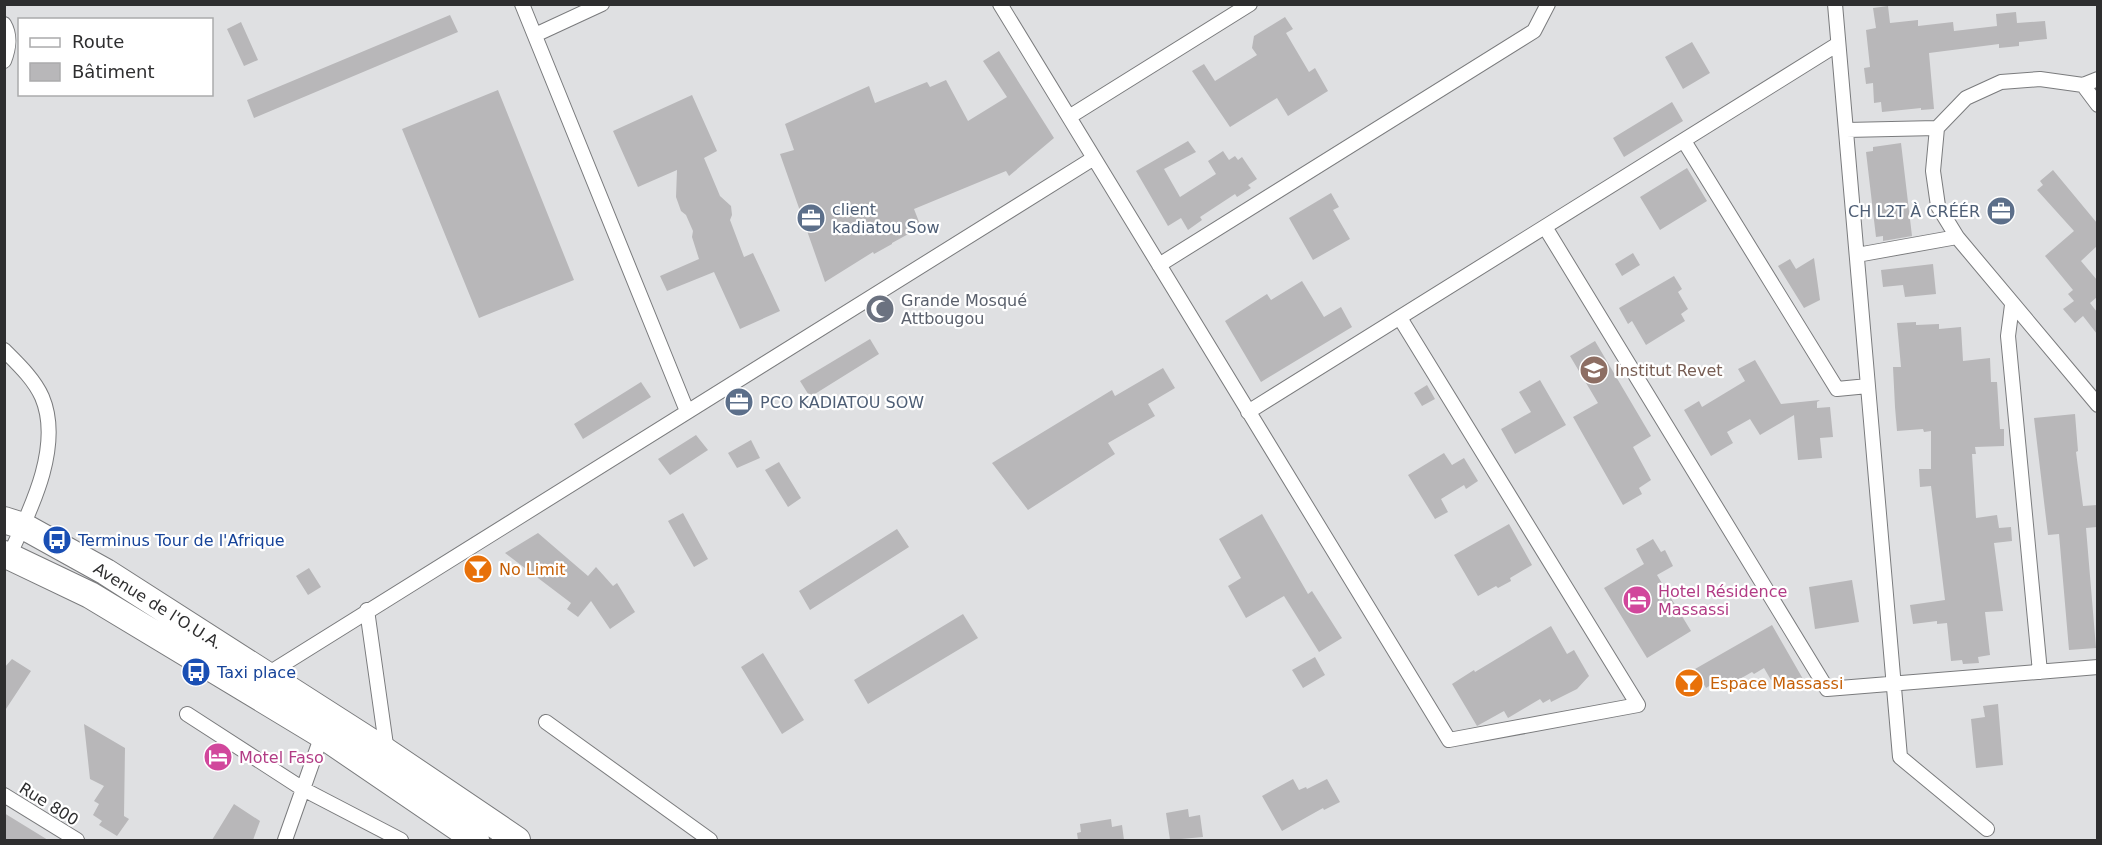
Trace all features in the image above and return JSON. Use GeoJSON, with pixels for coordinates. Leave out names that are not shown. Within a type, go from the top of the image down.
{"type":"FeatureCollection","features":[{"type":"Feature","properties":{"kind":"highway","name":"Avenue de l'O.U.A."},"geometry":{"type":"LineString","coordinates":[[14,523],[106,572],[387,752],[517,840]]}},
{"type":"Feature","properties":{"kind":"highway","name":"Avenue de l'O.U.A."},"geometry":{"type":"LineString","coordinates":[[7,555],[90,595],[322,735],[476,840]]}},
{"type":"Feature","properties":{"kind":"street"},"geometry":{"type":"LineString","coordinates":[[522,4],[687,411]]}},
{"type":"Feature","properties":{"kind":"street"},"geometry":{"type":"LineString","coordinates":[[535,35],[602,4]]}},
{"type":"Feature","properties":{"kind":"street"},"geometry":{"type":"LineString","coordinates":[[1000,4],[1449,740],[1638,705],[1400,318]]}},
{"type":"Feature","properties":{"kind":"street"},"geometry":{"type":"LineString","coordinates":[[1069,117],[1250,4]]}},
{"type":"Feature","properties":{"kind":"street"},"geometry":{"type":"LineString","coordinates":[[1159,265],[1534,31],[1548,4]]}},
{"type":"Feature","properties":{"kind":"street"},"geometry":{"type":"LineString","coordinates":[[1835,4],[1900,757],[1987,829]]}},
{"type":"Feature","properties":{"kind":"street"},"geometry":{"type":"LineString","coordinates":[[4,24],[8,31],[9,48],[4,61]]}},
{"type":"Feature","properties":{"kind":"street"},"geometry":{"type":"LineString","coordinates":[[1248,412],[1838,44]]}},
{"type":"Feature","properties":{"kind":"street"},"geometry":{"type":"LineString","coordinates":[[2097,79],[2082,85],[2040,79],[2001,82],[1966,98],[1937,128],[1933,171],[1938,206],[1957,237],[2097,405]]}},
{"type":"Feature","properties":{"kind":"street"},"geometry":{"type":"LineString","coordinates":[[2082,85],[2097,105]]}},
{"type":"Feature","properties":{"kind":"street"},"geometry":{"type":"LineString","coordinates":[[1846,130],[1937,128]]}},
{"type":"Feature","properties":{"kind":"street"},"geometry":{"type":"LineString","coordinates":[[1684,141],[1837,389],[1868,386]]}},
{"type":"Feature","properties":{"kind":"street"},"geometry":{"type":"LineString","coordinates":[[266,675],[1094,158]]}},
{"type":"Feature","properties":{"kind":"street"},"geometry":{"type":"LineString","coordinates":[[1545,227],[1827,689],[2097,667]]}},
{"type":"Feature","properties":{"kind":"street"},"geometry":{"type":"LineString","coordinates":[[1857,255],[1957,237]]}},
{"type":"Feature","properties":{"kind":"street"},"geometry":{"type":"LineString","coordinates":[[2013,305],[2008,336],[2040,672]]}},
{"type":"Feature","properties":{"kind":"street"},"geometry":{"type":"LineString","coordinates":[[4,350],[24,370],[42,397],[50,429],[45,464],[14,523],[7,555]]}},
{"type":"Feature","properties":{"kind":"street"},"geometry":{"type":"LineString","coordinates":[[368,610],[387,752]]}},
{"type":"Feature","properties":{"kind":"street"},"geometry":{"type":"LineString","coordinates":[[187,714],[303,789],[401,840]]}},
{"type":"Feature","properties":{"kind":"street"},"geometry":{"type":"LineString","coordinates":[[546,722],[710,840]]}},
{"type":"Feature","properties":{"kind":"street"},"geometry":{"type":"LineString","coordinates":[[285,840],[322,735]]}},
{"type":"Feature","properties":{"kind":"street","name":"Rue 800"},"geometry":{"type":"LineString","coordinates":[[4,795],[77,840]]}},
{"type":"Feature","properties":{"kind":"building"},"geometry":{"type":"Polygon","coordinates":[[[1888,6],[1890,23],[1918,20],[1918,26],[1953,22],[1954,31],[1997,26],[1996,14],[2016,12],[2017,23],[2045,21],[2047,39],[2019,42],[2019,46],[1999,48],[1999,44],[1929,53],[1934,109],[1882,112],[1881,102],[1874,103],[1873,83],[1866,84],[1864,68],[1870,67],[1866,30],[1876,28],[1873,8],[1888,6]]]}},
{"type":"Feature","properties":{"kind":"building"},"geometry":{"type":"Polygon","coordinates":[[[450,15],[458,32],[254,118],[247,100],[450,15]]]}},
{"type":"Feature","properties":{"kind":"building"},"geometry":{"type":"Polygon","coordinates":[[[1285,17],[1293,29],[1286,33],[1309,72],[1315,68],[1328,91],[1288,116],[1277,98],[1230,127],[1192,71],[1204,64],[1215,81],[1257,55],[1252,48],[1254,36],[1285,17]]]}},
{"type":"Feature","properties":{"kind":"building"},"geometry":{"type":"Polygon","coordinates":[[[241,22],[258,60],[244,66],[227,29],[241,22]]]}},
{"type":"Feature","properties":{"kind":"building"},"geometry":{"type":"Polygon","coordinates":[[[1692,42],[1710,73],[1683,89],[1665,57],[1692,42]]]}},
{"type":"Feature","properties":{"kind":"building"},"geometry":{"type":"Polygon","coordinates":[[[999,51],[1054,138],[1009,176],[1006,171],[914,209],[921,227],[874,254],[873,252],[825,282],[780,154],[794,150],[785,124],[869,86],[875,103],[927,82],[930,87],[946,80],[968,121],[1007,97],[983,61],[999,51]]]}},
{"type":"Feature","properties":{"kind":"building"},"geometry":{"type":"Polygon","coordinates":[[[498,90],[574,280],[479,318],[402,129],[498,90]]]}},
{"type":"Feature","properties":{"kind":"building"},"geometry":{"type":"Polygon","coordinates":[[[692,95],[717,151],[704,158],[720,196],[731,206],[730,220],[744,257],[753,253],[780,311],[740,329],[714,272],[667,291],[660,276],[699,259],[692,237],[693,231],[676,197],[677,170],[638,187],[613,131],[692,95]]]}},
{"type":"Feature","properties":{"kind":"building"},"geometry":{"type":"Polygon","coordinates":[[[1672,102],[1683,121],[1624,157],[1613,138],[1672,102]]]}},
{"type":"Feature","properties":{"kind":"building"},"geometry":{"type":"Polygon","coordinates":[[[1188,141],[1196,152],[1164,169],[1180,197],[1216,174],[1208,161],[1223,151],[1229,160],[1235,156],[1238,160],[1242,157],[1257,179],[1248,185],[1251,188],[1237,197],[1235,194],[1200,217],[1202,220],[1188,230],[1181,218],[1168,226],[1136,171],[1188,141]]]}},
{"type":"Feature","properties":{"kind":"building"},"geometry":{"type":"Polygon","coordinates":[[[1901,143],[1912,236],[1883,241],[1883,236],[1876,237],[1866,152],[1873,151],[1873,147],[1901,143]]]}},
{"type":"Feature","properties":{"kind":"building"},"geometry":{"type":"Polygon","coordinates":[[[1687,168],[1707,201],[1660,230],[1640,197],[1687,168]]]}},
{"type":"Feature","properties":{"kind":"building"},"geometry":{"type":"Polygon","coordinates":[[[2053,170],[2097,223],[2097,246],[2081,261],[2097,280],[2097,297],[2090,303],[2097,312],[2097,334],[2083,316],[2075,323],[2063,309],[2074,301],[2068,294],[2073,290],[2045,256],[2074,231],[2037,190],[2043,185],[2040,181],[2053,170]]]}},
{"type":"Feature","properties":{"kind":"building"},"geometry":{"type":"Polygon","coordinates":[[[1331,193],[1339,207],[1333,210],[1350,239],[1313,260],[1289,218],[1331,193]]]}},
{"type":"Feature","properties":{"kind":"building"},"geometry":{"type":"Polygon","coordinates":[[[1633,253],[1640,265],[1622,276],[1615,264],[1633,253]]]}},
{"type":"Feature","properties":{"kind":"building"},"geometry":{"type":"Polygon","coordinates":[[[1814,258],[1820,300],[1804,308],[1778,266],[1790,259],[1796,269],[1814,258]]]}},
{"type":"Feature","properties":{"kind":"building"},"geometry":{"type":"Polygon","coordinates":[[[1933,264],[1936,294],[1905,297],[1903,285],[1883,287],[1881,270],[1933,264]]]}},
{"type":"Feature","properties":{"kind":"building"},"geometry":{"type":"Polygon","coordinates":[[[1674,276],[1682,289],[1678,292],[1688,309],[1681,314],[1685,321],[1646,345],[1632,321],[1628,324],[1619,308],[1674,276]]]}},
{"type":"Feature","properties":{"kind":"building"},"geometry":{"type":"Polygon","coordinates":[[[1302,281],[1324,317],[1341,307],[1352,327],[1261,382],[1225,321],[1267,294],[1271,300],[1302,281]]]}},
{"type":"Feature","properties":{"kind":"building"},"geometry":{"type":"Polygon","coordinates":[[[1916,322],[1916,325],[1939,324],[1939,329],[1961,327],[1963,361],[1990,358],[1991,382],[1997,382],[2000,429],[2004,429],[2004,446],[1975,447],[1976,454],[1972,454],[1976,518],[1997,515],[1999,528],[2011,527],[2012,541],[1994,543],[2003,611],[1985,612],[1990,655],[1978,657],[1979,663],[1963,664],[1962,660],[1951,661],[1947,623],[1937,624],[1937,621],[1913,624],[1910,605],[1945,600],[1931,486],[1920,487],[1919,469],[1931,469],[1931,431],[1924,432],[1923,429],[1897,431],[1893,367],[1901,367],[1897,323],[1916,322]]]}},
{"type":"Feature","properties":{"kind":"building"},"geometry":{"type":"Polygon","coordinates":[[[870,339],[879,354],[810,397],[800,381],[870,339]]]}},
{"type":"Feature","properties":{"kind":"building"},"geometry":{"type":"Polygon","coordinates":[[[1595,341],[1651,436],[1633,447],[1651,480],[1639,488],[1642,494],[1623,505],[1573,417],[1598,403],[1570,356],[1595,341]]]}},
{"type":"Feature","properties":{"kind":"building"},"geometry":{"type":"Polygon","coordinates":[[[1755,360],[1781,404],[1820,400],[1817,402],[1817,408],[1830,407],[1833,437],[1820,438],[1822,458],[1798,460],[1794,415],[1760,435],[1750,419],[1727,432],[1733,443],[1711,456],[1684,410],[1699,401],[1702,407],[1745,381],[1738,369],[1755,360]]]}},
{"type":"Feature","properties":{"kind":"building"},"geometry":{"type":"Polygon","coordinates":[[[1163,368],[1175,388],[1148,404],[1155,416],[1108,443],[1115,454],[1028,510],[992,463],[1112,390],[1115,396],[1163,368]]]}},
{"type":"Feature","properties":{"kind":"building"},"geometry":{"type":"Polygon","coordinates":[[[1540,380],[1566,425],[1515,454],[1501,429],[1531,412],[1519,392],[1540,380]]]}},
{"type":"Feature","properties":{"kind":"building"},"geometry":{"type":"Polygon","coordinates":[[[641,382],[651,397],[583,439],[574,424],[641,382]]]}},
{"type":"Feature","properties":{"kind":"building"},"geometry":{"type":"Polygon","coordinates":[[[1427,385],[1435,399],[1422,406],[1414,393],[1427,385]]]}},
{"type":"Feature","properties":{"kind":"building"},"geometry":{"type":"Polygon","coordinates":[[[2075,414],[2078,451],[2076,452],[2083,506],[2097,505],[2097,527],[2086,528],[2096,648],[2069,650],[2059,534],[2048,535],[2034,418],[2075,414]]]}},
{"type":"Feature","properties":{"kind":"building"},"geometry":{"type":"Polygon","coordinates":[[[696,435],[708,450],[670,475],[658,459],[696,435]]]}},
{"type":"Feature","properties":{"kind":"building"},"geometry":{"type":"Polygon","coordinates":[[[751,440],[760,458],[737,468],[728,453],[751,440]]]}},
{"type":"Feature","properties":{"kind":"building"},"geometry":{"type":"Polygon","coordinates":[[[1444,453],[1452,465],[1464,458],[1478,481],[1466,489],[1464,485],[1441,499],[1448,512],[1435,519],[1408,475],[1444,453]]]}},
{"type":"Feature","properties":{"kind":"building"},"geometry":{"type":"Polygon","coordinates":[[[779,462],[801,498],[788,507],[765,470],[779,462]]]}},
{"type":"Feature","properties":{"kind":"building"},"geometry":{"type":"Polygon","coordinates":[[[683,513],[708,559],[694,567],[668,521],[683,513]]]}},
{"type":"Feature","properties":{"kind":"building"},"geometry":{"type":"Polygon","coordinates":[[[1262,514],[1308,594],[1312,591],[1342,638],[1319,652],[1284,596],[1246,618],[1228,586],[1241,578],[1219,539],[1262,514]]]}},
{"type":"Feature","properties":{"kind":"building"},"geometry":{"type":"Polygon","coordinates":[[[1509,524],[1532,565],[1510,578],[1511,581],[1478,596],[1454,555],[1509,524]]]}},
{"type":"Feature","properties":{"kind":"building"},"geometry":{"type":"Polygon","coordinates":[[[897,529],[909,547],[810,610],[799,591],[897,529]]]}},
{"type":"Feature","properties":{"kind":"building"},"geometry":{"type":"Polygon","coordinates":[[[538,533],[588,576],[596,567],[613,586],[617,583],[635,612],[610,629],[591,601],[578,617],[567,609],[571,603],[505,553],[538,533]]]}},
{"type":"Feature","properties":{"kind":"building"},"geometry":{"type":"Polygon","coordinates":[[[1653,539],[1661,552],[1665,550],[1673,566],[1657,575],[1691,631],[1647,658],[1604,588],[1644,564],[1636,549],[1653,539]]]}},
{"type":"Feature","properties":{"kind":"building"},"geometry":{"type":"Polygon","coordinates":[[[309,568],[321,587],[308,595],[296,576],[309,568]]]}},
{"type":"Feature","properties":{"kind":"building"},"geometry":{"type":"Polygon","coordinates":[[[1852,580],[1859,622],[1815,629],[1809,587],[1852,580]]]}},
{"type":"Feature","properties":{"kind":"building"},"geometry":{"type":"Polygon","coordinates":[[[963,614],[978,638],[868,704],[854,680],[963,614]]]}},
{"type":"Feature","properties":{"kind":"building"},"geometry":{"type":"Polygon","coordinates":[[[1772,625],[1803,679],[1771,680],[1764,668],[1754,674],[1752,672],[1719,691],[1714,683],[1706,688],[1695,669],[1772,625]]]}},
{"type":"Feature","properties":{"kind":"building"},"geometry":{"type":"Polygon","coordinates":[[[1551,626],[1567,654],[1574,650],[1589,676],[1577,689],[1551,702],[1550,699],[1543,703],[1540,699],[1508,718],[1504,711],[1477,726],[1452,684],[1551,626]]]}},
{"type":"Feature","properties":{"kind":"building"},"geometry":{"type":"Polygon","coordinates":[[[763,653],[804,720],[782,734],[741,667],[763,653]]]}},
{"type":"Feature","properties":{"kind":"building"},"geometry":{"type":"Polygon","coordinates":[[[1315,657],[1325,675],[1303,688],[1292,670],[1315,657]]]}},
{"type":"Feature","properties":{"kind":"building"},"geometry":{"type":"Polygon","coordinates":[[[12,659],[31,671],[4,712],[4,668],[12,659]]]}},
{"type":"Feature","properties":{"kind":"building"},"geometry":{"type":"Polygon","coordinates":[[[1998,704],[2003,765],[1976,768],[1971,719],[1985,717],[1983,706],[1998,704]]]}},
{"type":"Feature","properties":{"kind":"building"},"geometry":{"type":"Polygon","coordinates":[[[84,724],[125,748],[124,816],[129,819],[117,836],[99,825],[102,821],[93,815],[99,804],[94,801],[104,786],[90,779],[84,724]]]}},
{"type":"Feature","properties":{"kind":"building"},"geometry":{"type":"Polygon","coordinates":[[[1293,779],[1299,790],[1306,787],[1307,789],[1327,779],[1340,802],[1324,810],[1323,808],[1282,831],[1262,796],[1293,779]]]}},
{"type":"Feature","properties":{"kind":"building"},"geometry":{"type":"Polygon","coordinates":[[[234,804],[260,821],[253,840],[212,840],[234,804]]]}},
{"type":"Feature","properties":{"kind":"building"},"geometry":{"type":"Polygon","coordinates":[[[1188,809],[1189,817],[1200,815],[1203,837],[1170,840],[1166,813],[1188,809]]]}},
{"type":"Feature","properties":{"kind":"building"},"geometry":{"type":"Polygon","coordinates":[[[4,813],[48,840],[4,840],[4,813]]]}},
{"type":"Feature","properties":{"kind":"building"},"geometry":{"type":"Polygon","coordinates":[[[1111,819],[1112,827],[1122,825],[1124,840],[1078,840],[1077,833],[1081,832],[1080,824],[1111,819]]]}},
{"type":"Feature","properties":{"kind":"place","name":"CH L2T À CRÉÉR"},"geometry":{"type":"Point","coordinates":[2001,211]}},
{"type":"Feature","properties":{"kind":"place","name":"client kadiatou Sow"},"geometry":{"type":"Point","coordinates":[811,218]}},
{"type":"Feature","properties":{"kind":"place","name":"Grande Mosqué Attbougou"},"geometry":{"type":"Point","coordinates":[880,309]}},
{"type":"Feature","properties":{"kind":"place","name":"Institut Revet"},"geometry":{"type":"Point","coordinates":[1594,370]}},
{"type":"Feature","properties":{"kind":"place","name":"PCO KADIATOU SOW"},"geometry":{"type":"Point","coordinates":[739,402]}},
{"type":"Feature","properties":{"kind":"place","name":"Terminus Tour de l'Afrique"},"geometry":{"type":"Point","coordinates":[57,540]}},
{"type":"Feature","properties":{"kind":"place","name":"No Limit"},"geometry":{"type":"Point","coordinates":[478,569]}},
{"type":"Feature","properties":{"kind":"place","name":"Hotel Résidence Massassi"},"geometry":{"type":"Point","coordinates":[1637,600]}},
{"type":"Feature","properties":{"kind":"place","name":"Taxi place"},"geometry":{"type":"Point","coordinates":[196,672]}},
{"type":"Feature","properties":{"kind":"place","name":"Espace Massassi"},"geometry":{"type":"Point","coordinates":[1689,683]}},
{"type":"Feature","properties":{"kind":"place","name":"Motel Faso"},"geometry":{"type":"Point","coordinates":[218,757]}}]}
